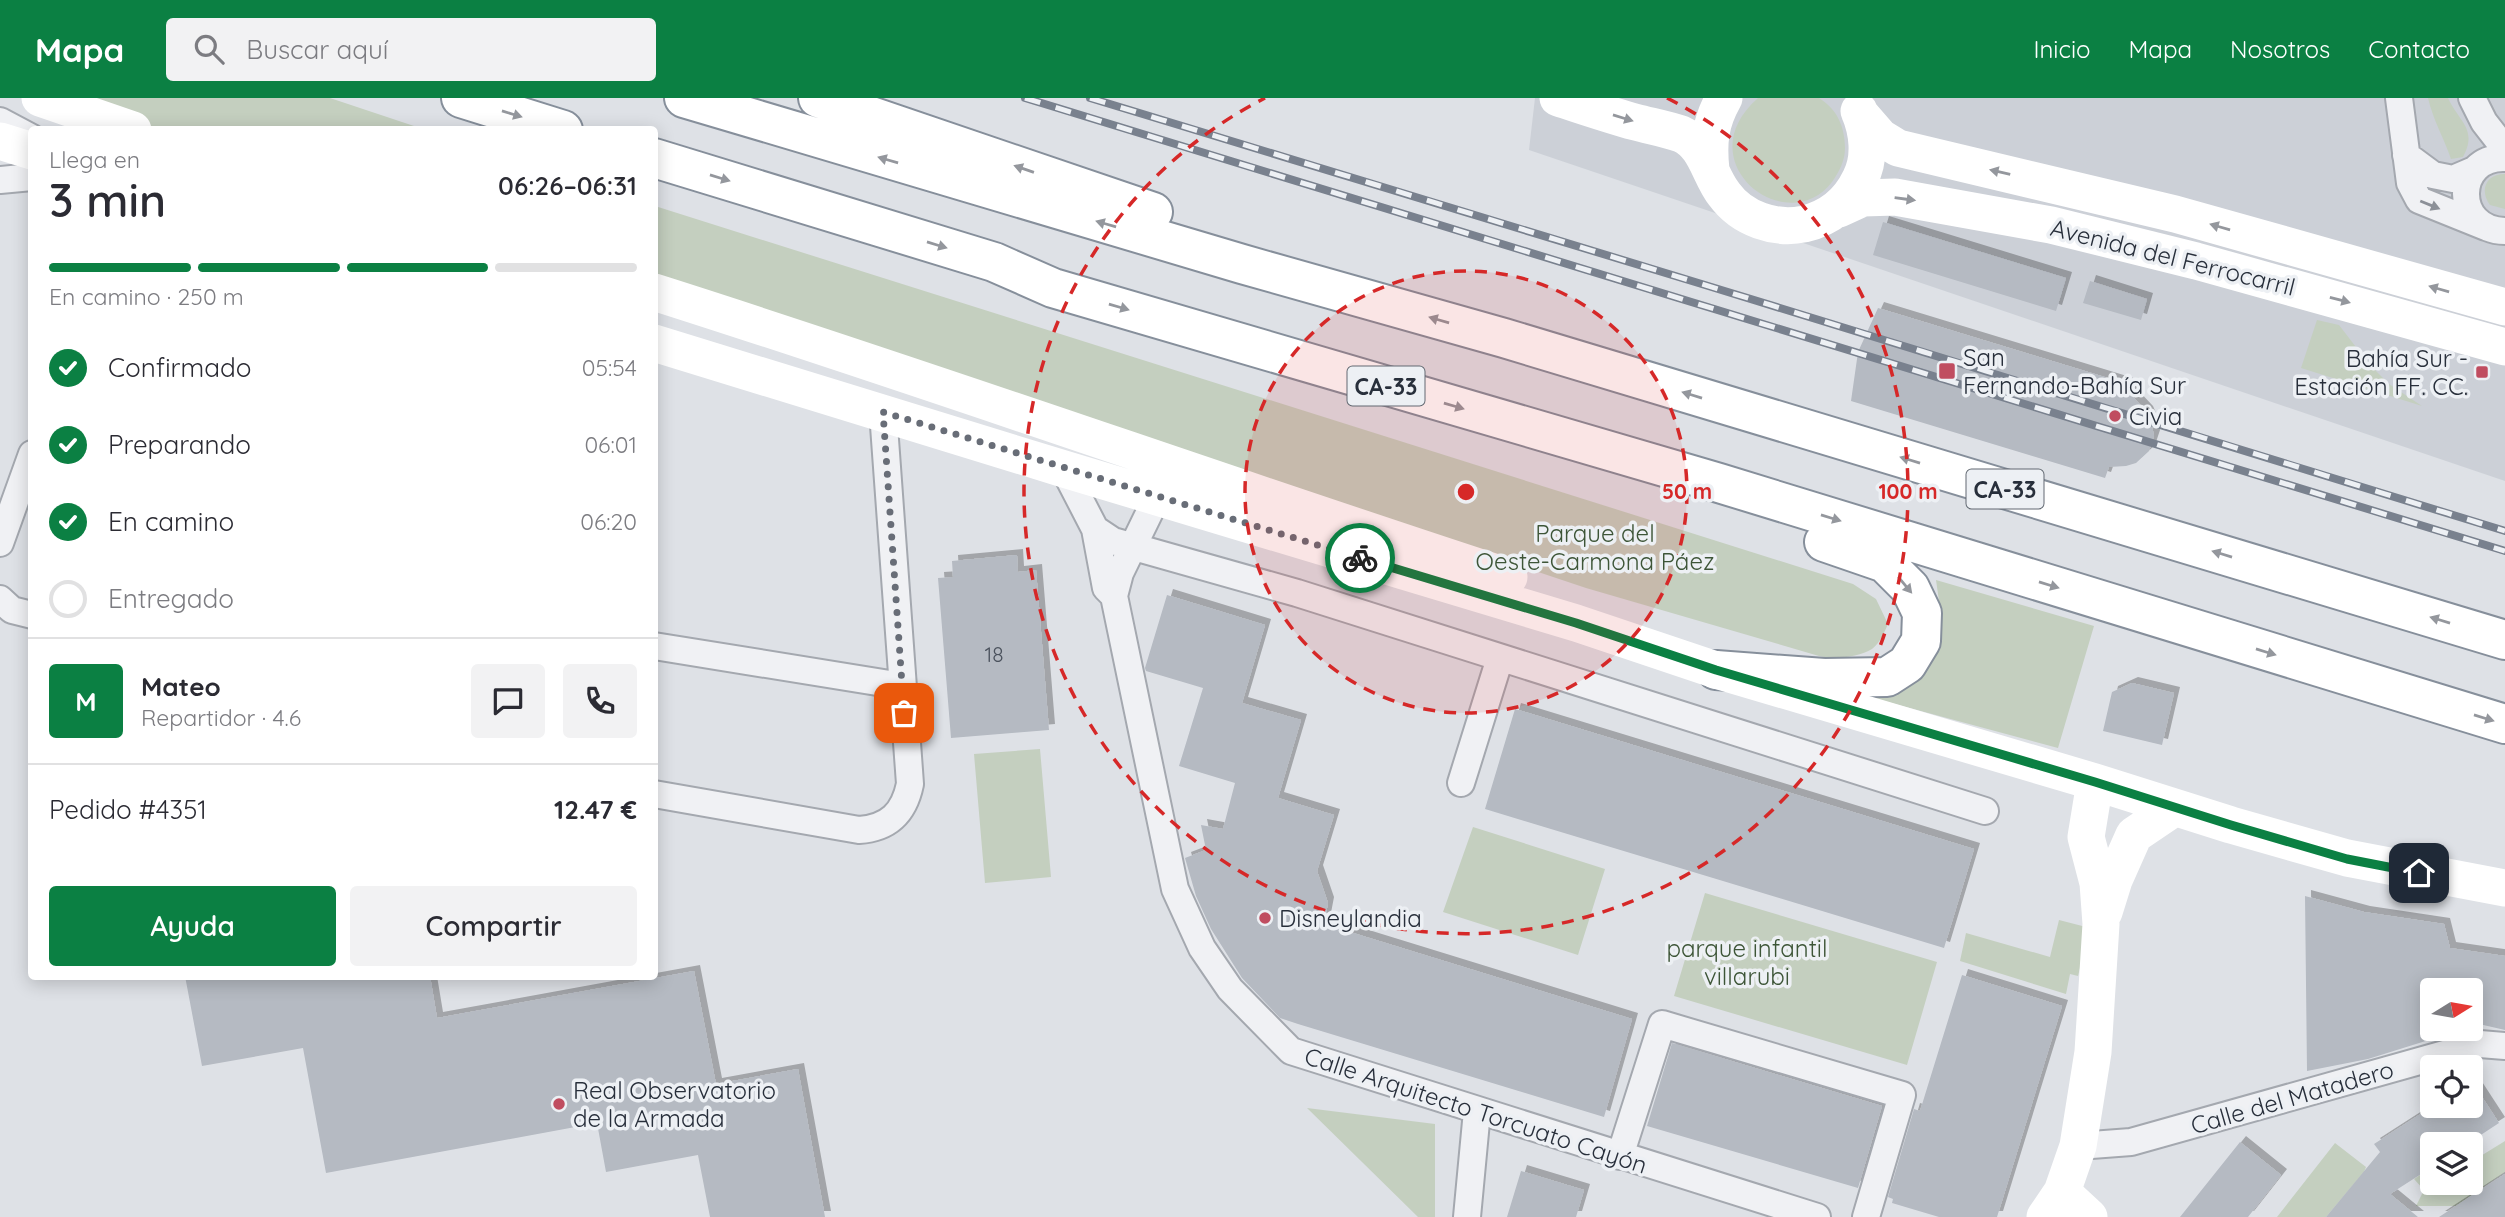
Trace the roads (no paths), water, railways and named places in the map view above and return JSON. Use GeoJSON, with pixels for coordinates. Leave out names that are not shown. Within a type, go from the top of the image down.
{"type":"FeatureCollection","features":[{"type":"Feature","properties":{"kind":"highway"},"geometry":{"type":"LineString","coordinates":[[461,98],[550,126]]}},
{"type":"Feature","properties":{"kind":"highway","name":"CA-33"},"geometry":{"type":"LineString","coordinates":[[684,98],[1242,264],[1504,338],[2505,640]]}},
{"type":"Feature","properties":{"kind":"highway"},"geometry":{"type":"LineString","coordinates":[[818,98],[1175,220],[1242,264]]}},
{"type":"Feature","properties":{"kind":"highway","name":"CA-33"},"geometry":{"type":"LineString","coordinates":[[658,159],[994,262],[1053,288],[1719,484],[2505,724]]}},
{"type":"Feature","properties":{"kind":"highway"},"geometry":{"type":"LineString","coordinates":[[1716,670],[1824,678],[1887,677],[1907,664],[1921,641],[1922,613],[1910,588],[1885,563],[1782,528],[1719,484]]}},
{"type":"Feature","properties":{"kind":"street"},"geometry":{"type":"LineString","coordinates":[[40,98],[120,126]]}},
{"type":"Feature","properties":{"kind":"street","name":"Avenida del Ferrocarril"},"geometry":{"type":"LineString","coordinates":[[1558,98],[1684,135],[1702,151],[1723,194],[1741,212],[1765,223],[1791,227],[1816,221],[1863,198],[1895,197],[2051,225],[2196,261],[2505,347]]}},
{"type":"Feature","properties":{"kind":"street"},"geometry":{"type":"LineString","coordinates":[[1712,170],[1708,145],[1712,121],[1724,98]]}},
{"type":"Feature","properties":{"kind":"street"},"geometry":{"type":"LineString","coordinates":[[2399,98],[2410,183],[2419,200],[2498,231]]}},
{"type":"Feature","properties":{"kind":"street"},"geometry":{"type":"LineString","coordinates":[[2472,98],[2484,122],[2505,149]]}},
{"type":"Feature","properties":{"kind":"street"},"geometry":{"type":"LineString","coordinates":[[1839,209],[1855,189],[1863,173],[1867,137],[1855,106]]}},
{"type":"Feature","properties":{"kind":"street","name":"Avenida del Ferrocarril"},"geometry":{"type":"LineString","coordinates":[[1855,106],[1880,137],[1898,148],[2175,214],[2505,307]]}},
{"type":"Feature","properties":{"kind":"street"},"geometry":{"type":"LineString","coordinates":[[0,121],[28,136]]}},
{"type":"Feature","properties":{"kind":"street"},"geometry":{"type":"LineString","coordinates":[[0,141],[28,150]]}},
{"type":"Feature","properties":{"kind":"street"},"geometry":{"type":"LineString","coordinates":[[2406,155],[2433,175],[2453,179],[2492,159],[2505,158]]}},
{"type":"Feature","properties":{"kind":"street"},"geometry":{"type":"LineString","coordinates":[[2474,170],[2465,190],[2466,202],[2476,221],[2498,231]]}},
{"type":"Feature","properties":{"kind":"street"},"geometry":{"type":"LineString","coordinates":[[0,180],[28,177]]}},
{"type":"Feature","properties":{"kind":"street"},"geometry":{"type":"LineString","coordinates":[[658,293],[988,401],[1514,579],[1576,623]]}},
{"type":"Feature","properties":{"kind":"street"},"geometry":{"type":"LineString","coordinates":[[658,344],[1576,623],[1716,670],[2347,859],[2505,888]]}},
{"type":"Feature","properties":{"kind":"street"},"geometry":{"type":"LineString","coordinates":[[658,795],[859,830],[875,829],[888,822],[899,812],[907,799],[910,784],[883,412]]}},
{"type":"Feature","properties":{"kind":"street"},"geometry":{"type":"LineString","coordinates":[[0,543],[28,465]]}},
{"type":"Feature","properties":{"kind":"street","name":"Calle Arquitecto Torcuato Cayón"},"geometry":{"type":"LineString","coordinates":[[1064,469],[1095,529],[1106,588],[1114,596],[1175,889],[1202,948],[1230,989],[1291,1051],[1817,1217]]}},
{"type":"Feature","properties":{"kind":"street"},"geometry":{"type":"LineString","coordinates":[[1114,596],[1120,573],[1157,497]]}},
{"type":"Feature","properties":{"kind":"street"},"geometry":{"type":"LineString","coordinates":[[1095,529],[1113,541],[1297,593],[1985,811]]}},
{"type":"Feature","properties":{"kind":"street"},"geometry":{"type":"LineString","coordinates":[[0,599],[12,610],[28,614]]}},
{"type":"Feature","properties":{"kind":"street"},"geometry":{"type":"LineString","coordinates":[[658,647],[902,685]]}},
{"type":"Feature","properties":{"kind":"street"},"geometry":{"type":"LineString","coordinates":[[1461,783],[1500,657]]}},
{"type":"Feature","properties":{"kind":"street"},"geometry":{"type":"LineString","coordinates":[[2022,762],[2068,806],[2086,837],[2098,883],[2101,923],[2092,1052],[2078,1146],[2054,1205],[2089,1217]]}},
{"type":"Feature","properties":{"kind":"street"},"geometry":{"type":"LineString","coordinates":[[2086,837],[2109,786]]}},
{"type":"Feature","properties":{"kind":"street"},"geometry":{"type":"LineString","coordinates":[[2109,786],[2114,880]]}},
{"type":"Feature","properties":{"kind":"street"},"geometry":{"type":"LineString","coordinates":[[2101,923],[2114,880],[2134,835],[2174,808]]}},
{"type":"Feature","properties":{"kind":"street"},"geometry":{"type":"LineString","coordinates":[[1620,1156],[1662,1024],[1902,1096],[1866,1217]]}},
{"type":"Feature","properties":{"kind":"street","name":"Calle del Matadero"},"geometry":{"type":"LineString","coordinates":[[2078,1146],[2131,1143],[2480,1044],[2505,1046]]}},
{"type":"Feature","properties":{"kind":"street"},"geometry":{"type":"LineString","coordinates":[[1467,1217],[1477,1111]]}},
{"type":"Feature","properties":{"kind":"railway"},"geometry":{"type":"LineString","coordinates":[[1025,98],[2505,551]]}},
{"type":"Feature","properties":{"kind":"railway"},"geometry":{"type":"LineString","coordinates":[[1090,98],[2505,531]]}},
{"type":"Feature","properties":{"kind":"place","name":"San Fernando-Bahía Sur"},"geometry":{"type":"Point","coordinates":[1947,371]}},
{"type":"Feature","properties":{"kind":"place","name":"Bahía Sur - Estación FF. CC."},"geometry":{"type":"Point","coordinates":[2482,372]}},
{"type":"Feature","properties":{"kind":"place","name":"Civia"},"geometry":{"type":"Point","coordinates":[2115,416]}},
{"type":"Feature","properties":{"kind":"place","name":"Disneylandia"},"geometry":{"type":"Point","coordinates":[1265,918]}},
{"type":"Feature","properties":{"kind":"place","name":"Real Observatorio de la Armada"},"geometry":{"type":"Point","coordinates":[559,1104]}},
{"type":"Feature","properties":{"kind":"park label","name":"Parque del Oeste-Carmona Páez"},"geometry":{"type":"Point","coordinates":[1595,547]}},
{"type":"Feature","properties":{"kind":"park label","name":"parque infantil villarubi"},"geometry":{"type":"Point","coordinates":[1747,962]}}]}
